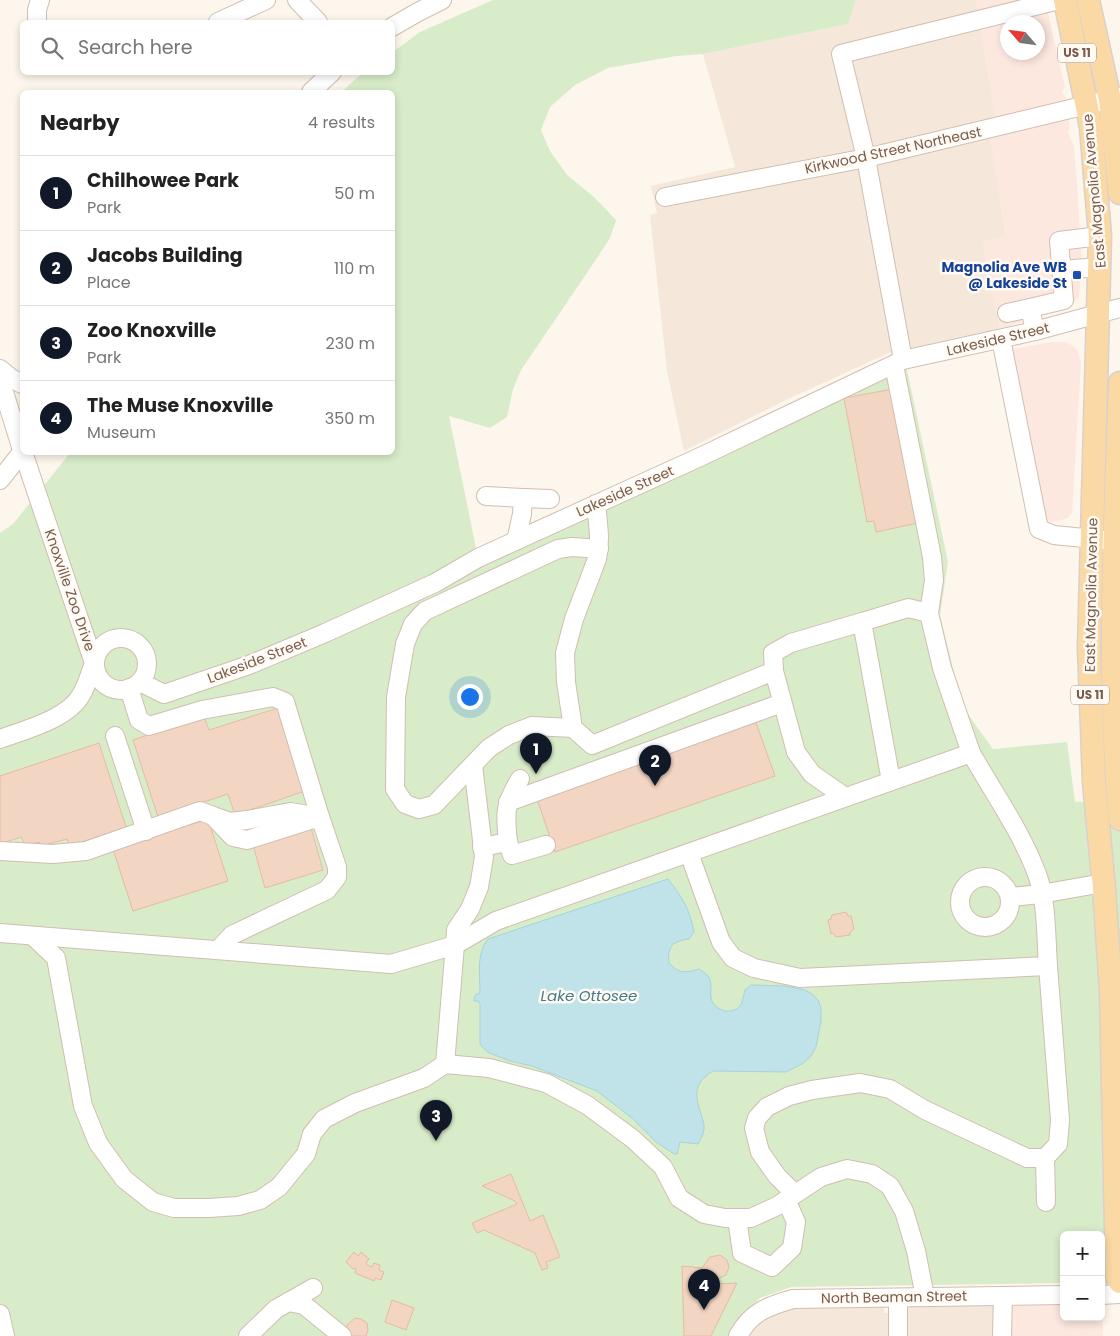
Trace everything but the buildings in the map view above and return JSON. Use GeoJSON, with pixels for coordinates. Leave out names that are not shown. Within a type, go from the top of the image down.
{"type":"FeatureCollection","features":[{"type":"Feature","properties":{"kind":"main road","name":"East Magnolia Avenue"},"geometry":{"type":"LineString","coordinates":[[1065,0],[1091,127],[1100,236],[1100,267],[1110,310],[1091,540],[1089,647],[1090,720],[1110,990],[1116,1277],[1120,1282]]}},
{"type":"Feature","properties":{"kind":"main road","name":"East Magnolia Avenue"},"geometry":{"type":"LineString","coordinates":[[1088,0],[1115,99],[1120,193]]}},
{"type":"Feature","properties":{"kind":"main road","name":"East Magnolia Avenue"},"geometry":{"type":"LineString","coordinates":[[1120,382],[1116,547],[1116,663],[1120,819]]}},
{"type":"Feature","properties":{"kind":"street"},"geometry":{"type":"LineString","coordinates":[[37,20],[40,0]]}},
{"type":"Feature","properties":{"kind":"street"},"geometry":{"type":"LineString","coordinates":[[222,20],[266,0]]}},
{"type":"Feature","properties":{"kind":"street"},"geometry":{"type":"LineString","coordinates":[[297,0],[316,20]]}},
{"type":"Feature","properties":{"kind":"street"},"geometry":{"type":"LineString","coordinates":[[395,25],[442,0]]}},
{"type":"Feature","properties":{"kind":"street"},"geometry":{"type":"LineString","coordinates":[[1046,1202],[1045,1158],[1058,1144],[1060,1120],[1044,912],[1038,876],[1020,837],[970,753],[942,668],[929,614],[934,580],[932,557],[898,363],[866,158],[841,54],[1060,0]]}},
{"type":"Feature","properties":{"kind":"street"},"geometry":{"type":"LineString","coordinates":[[312,90],[329,75]]}},
{"type":"Feature","properties":{"kind":"street","name":"Kirkwood Street Northeast"},"geometry":{"type":"LineString","coordinates":[[665,197],[866,158],[1115,99]]}},
{"type":"Feature","properties":{"kind":"street"},"geometry":{"type":"LineString","coordinates":[[1007,313],[1064,300],[1058,240],[1100,236]]}},
{"type":"Feature","properties":{"kind":"street"},"geometry":{"type":"LineString","coordinates":[[1062,279],[1100,267]]}},
{"type":"Feature","properties":{"kind":"street"},"geometry":{"type":"LineString","coordinates":[[1030,308],[1035,331]]}},
{"type":"Feature","properties":{"kind":"street","name":"Lakeside Street"},"geometry":{"type":"LineString","coordinates":[[134,685],[164,694],[249,665],[435,582],[478,558],[700,457],[898,363],[1035,331],[1110,310]]}},
{"type":"Feature","properties":{"kind":"street"},"geometry":{"type":"LineString","coordinates":[[1001,339],[1039,529],[1054,535],[1091,540],[1116,547]]}},
{"type":"Feature","properties":{"kind":"street"},"geometry":{"type":"LineString","coordinates":[[0,369],[20,383]]}},
{"type":"Feature","properties":{"kind":"street","name":"Knoxville Zoo Drive"},"geometry":{"type":"LineString","coordinates":[[0,379],[20,442]]}},
{"type":"Feature","properties":{"kind":"street"},"geometry":{"type":"LineString","coordinates":[[0,480],[20,455]]}},
{"type":"Feature","properties":{"kind":"street","name":"Knoxville Zoo Drive"},"geometry":{"type":"LineString","coordinates":[[0,739],[54,719],[77,701],[82,695],[94,663],[24,455]]}},
{"type":"Feature","properties":{"kind":"street"},"geometry":{"type":"LineString","coordinates":[[486,496],[523,506],[550,499]]}},
{"type":"Feature","properties":{"kind":"street"},"geometry":{"type":"LineString","coordinates":[[596,504],[600,543],[597,559],[574,619],[565,653],[566,682],[573,728],[592,746],[774,671]]}},
{"type":"Feature","properties":{"kind":"street"},"geometry":{"type":"LineString","coordinates":[[523,506],[539,530]]}},
{"type":"Feature","properties":{"kind":"street"},"geometry":{"type":"LineString","coordinates":[[516,541],[523,506]]}},
{"type":"Feature","properties":{"kind":"street"},"geometry":{"type":"LineString","coordinates":[[573,728],[532,726],[509,735],[489,748],[434,805],[419,809],[405,804],[395,789],[396,696],[405,644],[413,624],[425,610],[558,549],[572,547],[599,549]]}},
{"type":"Feature","properties":{"kind":"street"},"geometry":{"type":"LineString","coordinates":[[845,797],[812,774],[796,752],[774,671],[773,654],[791,643],[908,608],[929,614]]}},
{"type":"Feature","properties":{"kind":"street"},"geometry":{"type":"LineString","coordinates":[[862,622],[891,781]]}},
{"type":"Feature","properties":{"kind":"street"},"geometry":{"type":"LineString","coordinates":[[119,637],[128,638],[142,648],[147,666],[145,674],[134,685],[117,690],[109,688],[102,683],[97,676],[94,663],[97,652],[102,644],[110,639],[119,637]]}},
{"type":"Feature","properties":{"kind":"street"},"geometry":{"type":"LineString","coordinates":[[134,685],[139,720],[148,726],[202,710],[273,697],[284,702],[336,867],[337,877],[327,890],[232,935],[218,950]]}},
{"type":"Feature","properties":{"kind":"street"},"geometry":{"type":"LineString","coordinates":[[508,802],[782,702]]}},
{"type":"Feature","properties":{"kind":"street"},"geometry":{"type":"LineString","coordinates":[[1090,720],[1117,719]]}},
{"type":"Feature","properties":{"kind":"street"},"geometry":{"type":"LineString","coordinates":[[115,736],[146,831]]}},
{"type":"Feature","properties":{"kind":"street"},"geometry":{"type":"LineString","coordinates":[[0,933],[390,964],[455,945],[496,921],[970,753]]}},
{"type":"Feature","properties":{"kind":"street"},"geometry":{"type":"LineString","coordinates":[[445,1064],[456,930],[470,909],[479,887],[484,857],[473,765]]}},
{"type":"Feature","properties":{"kind":"street"},"geometry":{"type":"LineString","coordinates":[[520,780],[509,797],[505,816],[508,842],[512,856],[546,845]]}},
{"type":"Feature","properties":{"kind":"street"},"geometry":{"type":"LineString","coordinates":[[0,851],[53,854],[86,851],[200,811],[213,816],[233,837],[247,840],[320,817]]}},
{"type":"Feature","properties":{"kind":"street"},"geometry":{"type":"LineString","coordinates":[[482,848],[508,842]]}},
{"type":"Feature","properties":{"kind":"street"},"geometry":{"type":"LineString","coordinates":[[689,853],[721,942],[733,958],[754,968],[800,978],[1048,966]]}},
{"type":"Feature","properties":{"kind":"street"},"geometry":{"type":"LineString","coordinates":[[1010,897],[1041,894],[1103,883]]}},
{"type":"Feature","properties":{"kind":"street"},"geometry":{"type":"LineString","coordinates":[[33,936],[56,958],[83,1106],[98,1143],[124,1179],[153,1202],[174,1208],[209,1208],[238,1206],[260,1200],[279,1188],[306,1154],[312,1134],[324,1119],[355,1103],[424,1078],[445,1064],[489,1068],[546,1083],[587,1105],[633,1139],[663,1168],[679,1198],[704,1214],[725,1218],[751,1218],[790,1197],[821,1177],[847,1170],[872,1174],[890,1186],[904,1211],[916,1250],[925,1297]]}},
{"type":"Feature","properties":{"kind":"street"},"geometry":{"type":"LineString","coordinates":[[737,1218],[742,1253],[772,1266],[792,1248],[796,1222],[790,1197],[760,1152],[754,1128],[757,1118],[767,1107],[789,1096],[812,1090],[860,1083],[890,1089],[925,1110],[1027,1158],[1045,1158]]}},
{"type":"Feature","properties":{"kind":"street"},"geometry":{"type":"LineString","coordinates":[[248,1336],[276,1309],[313,1288]]}},
{"type":"Feature","properties":{"kind":"street"},"geometry":{"type":"LineString","coordinates":[[1105,1295],[1120,1294]]}},
{"type":"Feature","properties":{"kind":"street","name":"North Beaman Street"},"geometry":{"type":"LineString","coordinates":[[738,1336],[743,1327],[764,1308],[793,1299],[1060,1295]]}},
{"type":"Feature","properties":{"kind":"street"},"geometry":{"type":"LineString","coordinates":[[1002,1336],[1003,1296]]}},
{"type":"Feature","properties":{"kind":"street"},"geometry":{"type":"LineString","coordinates":[[898,1298],[898,1336]]}},
{"type":"Feature","properties":{"kind":"street"},"geometry":{"type":"LineString","coordinates":[[288,1302],[304,1305],[342,1336]]}},
{"type":"Feature","properties":{"kind":"street"},"geometry":{"type":"LineString","coordinates":[[0,1314],[4,1336]]}},
{"type":"Feature","properties":{"kind":"shaded area"},"geometry":{"type":"Polygon","coordinates":[[[856,0],[976,0],[996,118],[998,138],[991,140],[1006,236],[983,242],[1000,329],[891,352],[788,399],[684,451],[667,371],[650,215],[657,213],[651,186],[735,167],[703,54],[848,24],[856,0]]]}},
{"type":"Feature","properties":{"kind":"shaded area"},"geometry":{"type":"Polygon","coordinates":[[[976,0],[1045,0],[1065,87],[1062,93],[1065,96],[1070,128],[1068,132],[1074,146],[1082,264],[1079,297],[1064,308],[1000,329],[983,241],[1006,236],[991,140],[997,138],[996,118],[976,0]]]}},
{"type":"Feature","properties":{"kind":"shaded area"},"geometry":{"type":"Polygon","coordinates":[[[1052,342],[1066,342],[1073,346],[1078,351],[1081,362],[1072,513],[1068,518],[1053,522],[1043,520],[1013,354],[1013,349],[1052,342]]]}},
{"type":"Feature","properties":{"kind":"shaded area"},"geometry":{"type":"Polygon","coordinates":[[[990,1304],[1004,1306],[1002,1336],[742,1336],[754,1320],[787,1306],[881,1305],[884,1307],[884,1313],[905,1312],[909,1307],[914,1306],[990,1304]]]}},
{"type":"Feature","properties":{"kind":"shaded area"},"geometry":{"type":"Polygon","coordinates":[[[1060,1305],[1060,1321],[1103,1321],[1103,1336],[1002,1336],[1004,1306],[1060,1305]]]}},
{"type":"Feature","properties":{"kind":"green space"},"geometry":{"type":"Polygon","coordinates":[[[493,0],[856,0],[848,24],[703,54],[676,56],[608,68],[575,85],[550,107],[541,130],[550,151],[567,175],[594,197],[616,220],[610,238],[521,370],[513,389],[507,417],[490,428],[449,416],[478,558],[894,365],[907,370],[948,562],[940,615],[962,706],[993,749],[1067,742],[1075,802],[1120,800],[1120,1283],[1105,1283],[1105,1231],[1060,1231],[1060,1283],[791,1287],[760,1298],[735,1322],[729,1336],[0,1336],[0,533],[13,524],[68,455],[395,455],[395,90],[344,90],[361,75],[395,75],[395,51],[420,32],[493,0]]]}},
{"type":"Feature","properties":{"kind":"water","name":"Lake Ottosee"},"geometry":{"type":"Polygon","coordinates":[[[668,879],[685,904],[694,932],[689,939],[672,945],[669,952],[669,963],[679,971],[686,972],[699,969],[707,975],[711,983],[712,1000],[715,1006],[724,1011],[735,1010],[743,1000],[745,990],[751,985],[785,986],[805,990],[818,1000],[821,1008],[821,1021],[816,1047],[811,1056],[802,1064],[786,1072],[713,1071],[701,1081],[698,1086],[697,1097],[704,1130],[698,1144],[680,1142],[677,1154],[656,1142],[632,1118],[597,1091],[532,1066],[510,1061],[487,1052],[480,1044],[480,1004],[478,1001],[474,1001],[475,995],[480,993],[480,958],[488,939],[668,879]]]}},
{"type":"Feature","properties":{"kind":"place","name":"Magnolia Ave WB @ Lakeside St"},"geometry":{"type":"Point","coordinates":[1077,275]}},
{"type":"Feature","properties":{"kind":"place","name":"Chilhowee Park"},"geometry":{"type":"Point","coordinates":[536,774]}},
{"type":"Feature","properties":{"kind":"place","name":"Jacobs Building"},"geometry":{"type":"Point","coordinates":[655,786]}},
{"type":"Feature","properties":{"kind":"place","name":"Zoo Knoxville"},"geometry":{"type":"Point","coordinates":[436,1141]}},
{"type":"Feature","properties":{"kind":"place","name":"The Muse Knoxville"},"geometry":{"type":"Point","coordinates":[704,1310]}}]}
